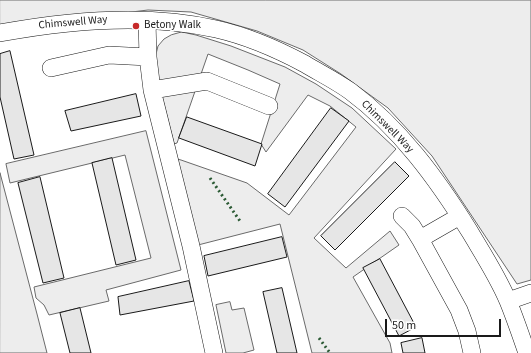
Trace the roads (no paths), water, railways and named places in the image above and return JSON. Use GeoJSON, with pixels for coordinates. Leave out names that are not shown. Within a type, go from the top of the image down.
{"type":"FeatureCollection","features":[{"type":"Feature","properties":{"kind":"street","name":"Chimswell Way"},"geometry":{"type":"LineString","coordinates":[[0,32],[31,27],[112,20],[183,23],[216,29],[248,38],[282,52],[349,90],[378,115],[407,145],[437,182],[487,260],[508,301],[527,353]]}},
{"type":"Feature","properties":{"kind":"street"},"geometry":{"type":"LineString","coordinates":[[147,21],[148,57],[152,90],[191,246],[214,353]]}},
{"type":"Feature","properties":{"kind":"street"},"geometry":{"type":"LineString","coordinates":[[51,68],[108,55],[148,57]]}},
{"type":"Feature","properties":{"kind":"street"},"geometry":{"type":"LineString","coordinates":[[152,90],[207,81],[269,106]]}},
{"type":"Feature","properties":{"kind":"street"},"geometry":{"type":"LineString","coordinates":[[402,216],[412,226],[420,239],[459,310],[467,331],[472,353]]}},
{"type":"Feature","properties":{"kind":"street"},"geometry":{"type":"LineString","coordinates":[[420,239],[460,216]]}},
{"type":"Feature","properties":{"kind":"street"},"geometry":{"type":"LineString","coordinates":[[508,301],[531,293]]}},
{"type":"Feature","properties":{"kind":"place","name":"Betony Walk"},"geometry":{"type":"Point","coordinates":[136,26]}}]}
